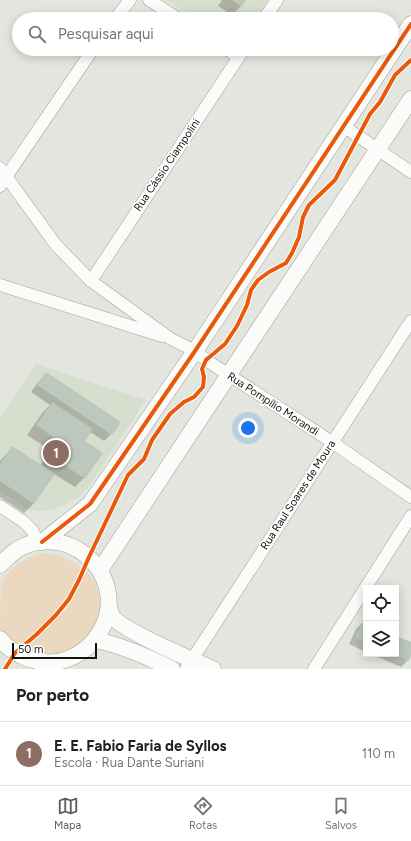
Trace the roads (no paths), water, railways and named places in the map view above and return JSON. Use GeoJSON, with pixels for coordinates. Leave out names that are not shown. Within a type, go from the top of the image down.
{"type":"FeatureCollection","features":[{"type":"Feature","properties":{"kind":"street"},"geometry":{"type":"LineString","coordinates":[[121,12],[130,0]]}},
{"type":"Feature","properties":{"kind":"street"},"geometry":{"type":"LineString","coordinates":[[149,0],[168,12]]}},
{"type":"Feature","properties":{"kind":"street"},"geometry":{"type":"LineString","coordinates":[[269,12],[277,0]]}},
{"type":"Feature","properties":{"kind":"street"},"geometry":{"type":"LineString","coordinates":[[399,42],[411,24]]}},
{"type":"Feature","properties":{"kind":"street"},"geometry":{"type":"LineString","coordinates":[[88,56],[2,177],[56,245],[90,281],[171,339]]}},
{"type":"Feature","properties":{"kind":"street","name":"Rua Cássio Ciampolini"},"geometry":{"type":"LineString","coordinates":[[90,281],[239,56]]}},
{"type":"Feature","properties":{"kind":"street"},"geometry":{"type":"LineString","coordinates":[[40,542],[90,504],[195,351],[390,56]]}},
{"type":"Feature","properties":{"kind":"street"},"geometry":{"type":"LineString","coordinates":[[100,570],[411,99]]}},
{"type":"Feature","properties":{"kind":"street"},"geometry":{"type":"LineString","coordinates":[[343,126],[411,172]]}},
{"type":"Feature","properties":{"kind":"street"},"geometry":{"type":"LineString","coordinates":[[0,285],[171,339]]}},
{"type":"Feature","properties":{"kind":"street","name":"Rua Raul Soares de Moura"},"geometry":{"type":"LineString","coordinates":[[189,665],[411,321]]}},
{"type":"Feature","properties":{"kind":"street","name":"Rua Pompílio Morandi"},"geometry":{"type":"LineString","coordinates":[[171,339],[195,351],[228,375],[332,442],[411,497]]}},
{"type":"Feature","properties":{"kind":"street"},"geometry":{"type":"LineString","coordinates":[[0,506],[24,522],[32,530],[40,542]]}},
{"type":"Feature","properties":{"kind":"street"},"geometry":{"type":"LineString","coordinates":[[314,669],[411,516]]}},
{"type":"Feature","properties":{"kind":"street"},"geometry":{"type":"LineString","coordinates":[[0,565],[10,554],[23,547],[40,542],[59,542],[75,547],[89,557],[100,570],[107,588],[109,607],[112,617],[124,626],[189,665],[213,669]]}},
{"type":"Feature","properties":{"kind":"street"},"geometry":{"type":"LineString","coordinates":[[0,640],[15,653],[36,665],[70,658],[84,651],[95,640],[104,625],[109,607]]}},
{"type":"Feature","properties":{"kind":"street"},"geometry":{"type":"LineString","coordinates":[[95,640],[141,655],[172,669]]}},
{"type":"Feature","properties":{"kind":"place","name":"E. E. Fabio Faria de Syllos"},"geometry":{"type":"Point","coordinates":[56,453]}}]}
